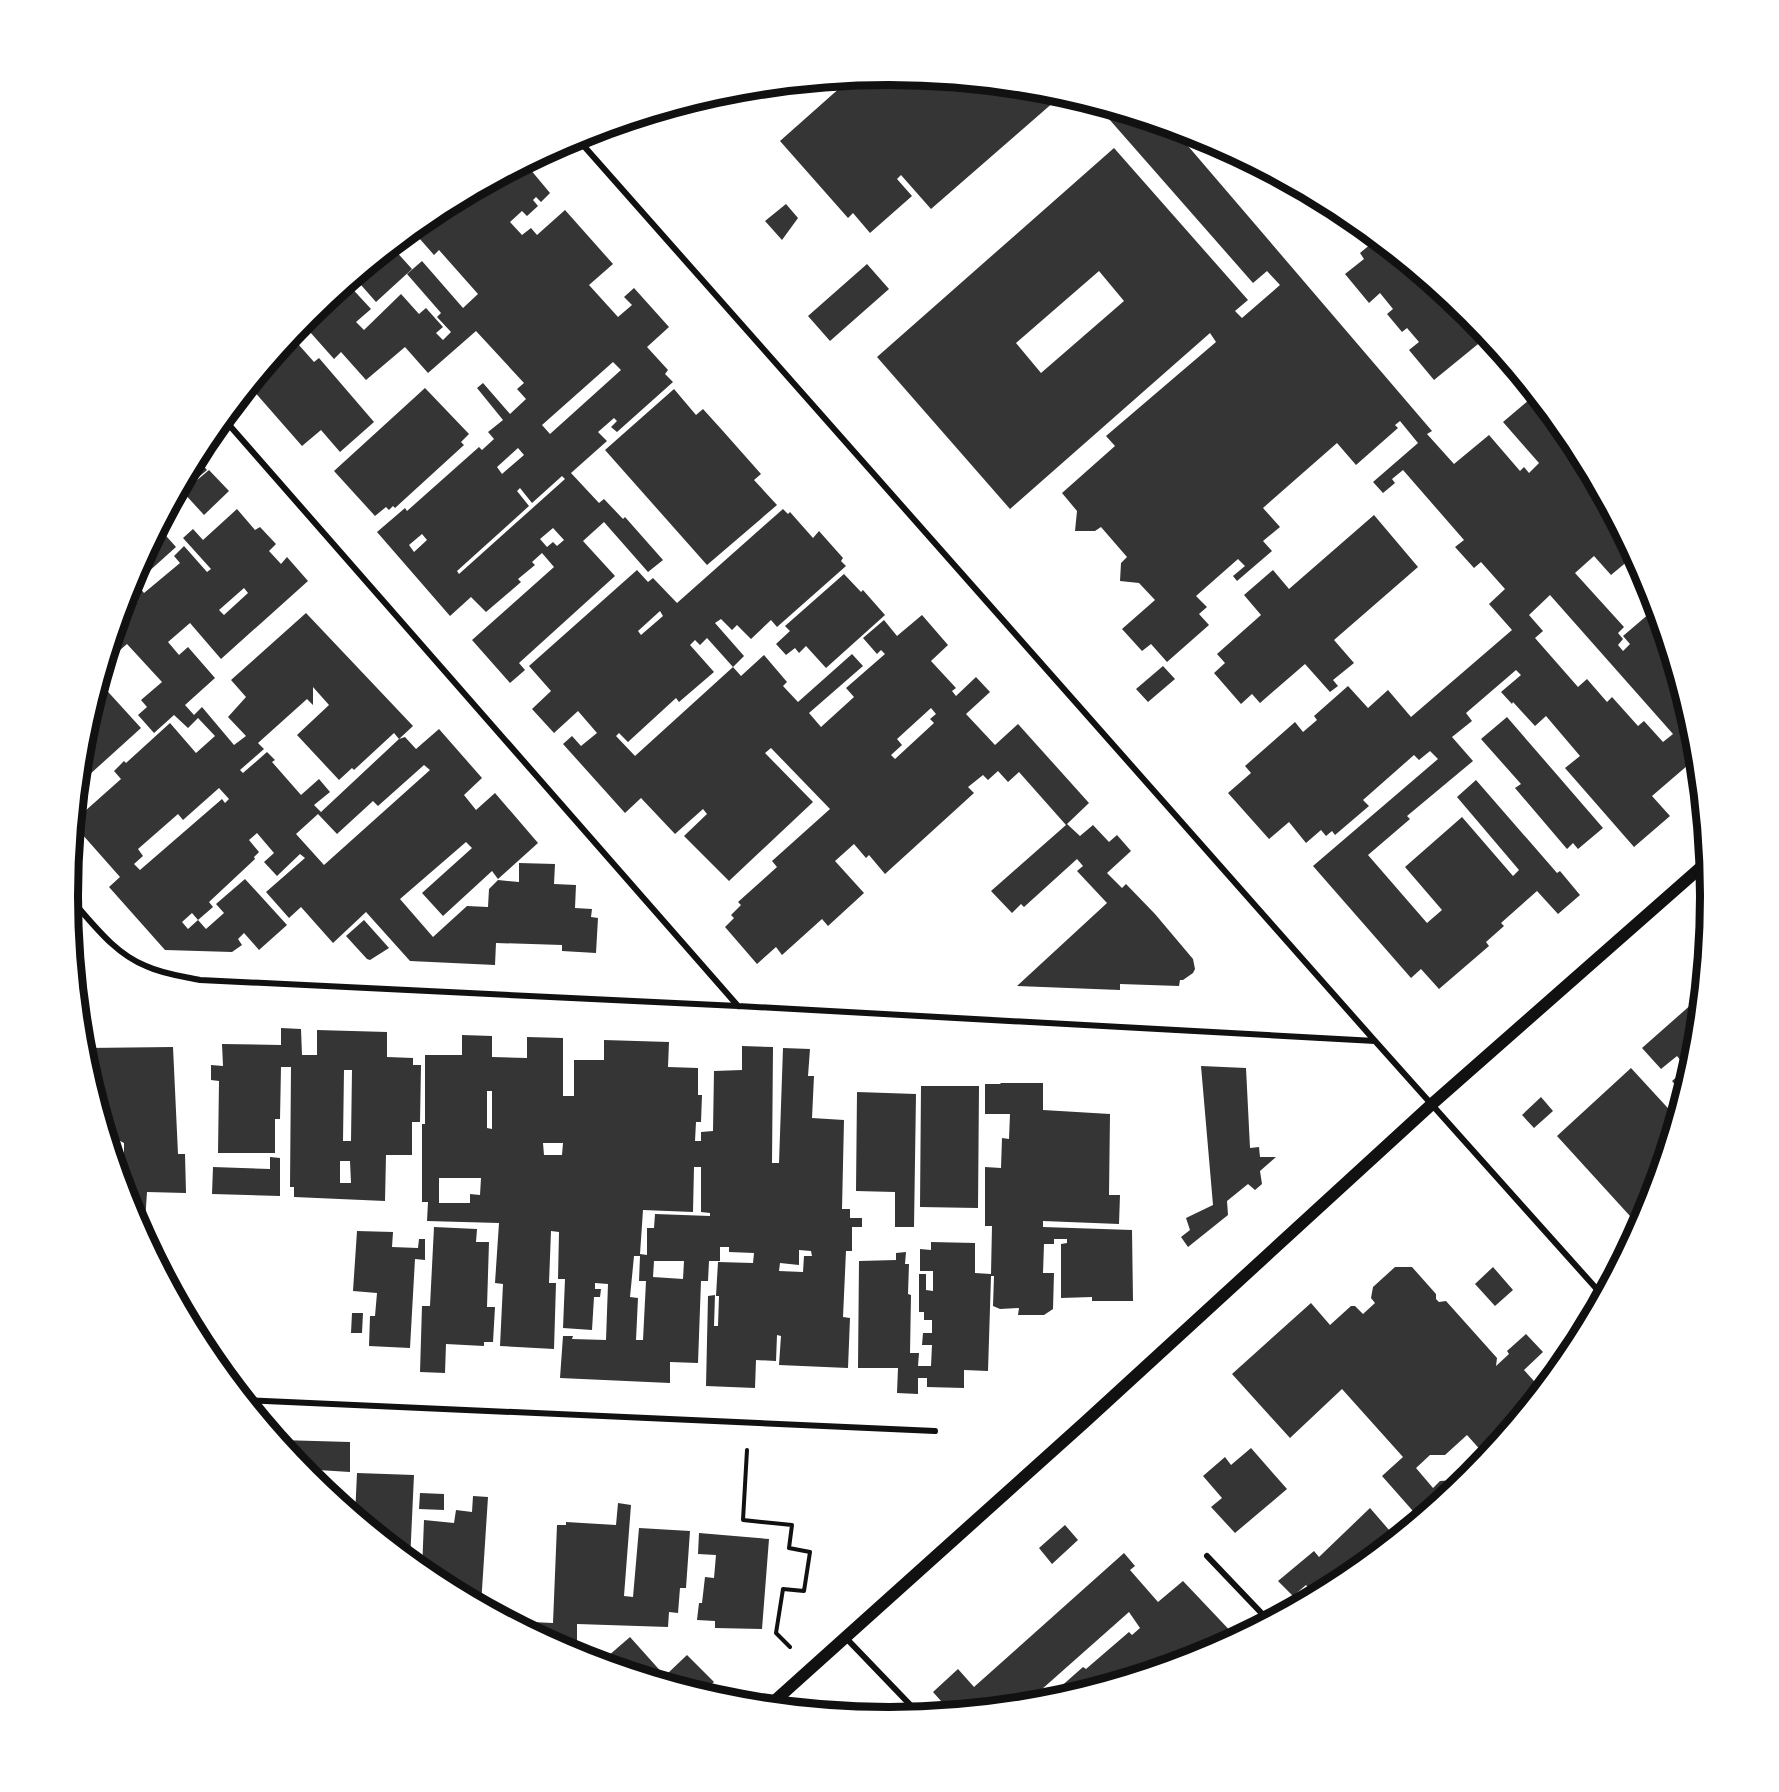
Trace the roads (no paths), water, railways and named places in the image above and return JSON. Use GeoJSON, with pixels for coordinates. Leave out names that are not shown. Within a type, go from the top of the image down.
{"type":"FeatureCollection","features":[{"type":"Feature","properties":{"kind":"main road"},"geometry":{"type":"LineString","coordinates":[[776,1700],[1432,1104],[1700,868]]}},
{"type":"Feature","properties":{"kind":"street"},"geometry":{"type":"LineString","coordinates":[[583,145],[1598,1291]]}},
{"type":"Feature","properties":{"kind":"street"},"geometry":{"type":"LineString","coordinates":[[230,425],[738,1006]]}},
{"type":"Feature","properties":{"kind":"street"},"geometry":{"type":"LineString","coordinates":[[78,907],[125,955],[153,969],[200,980],[738,1006],[1375,1041]]}},
{"type":"Feature","properties":{"kind":"street"},"geometry":{"type":"LineString","coordinates":[[254,1400],[935,1431]]}},
{"type":"Feature","properties":{"kind":"street"},"geometry":{"type":"LineString","coordinates":[[1207,1556],[1264,1616]]}},
{"type":"Feature","properties":{"kind":"street"},"geometry":{"type":"LineString","coordinates":[[845,1637],[912,1707]]}}]}
